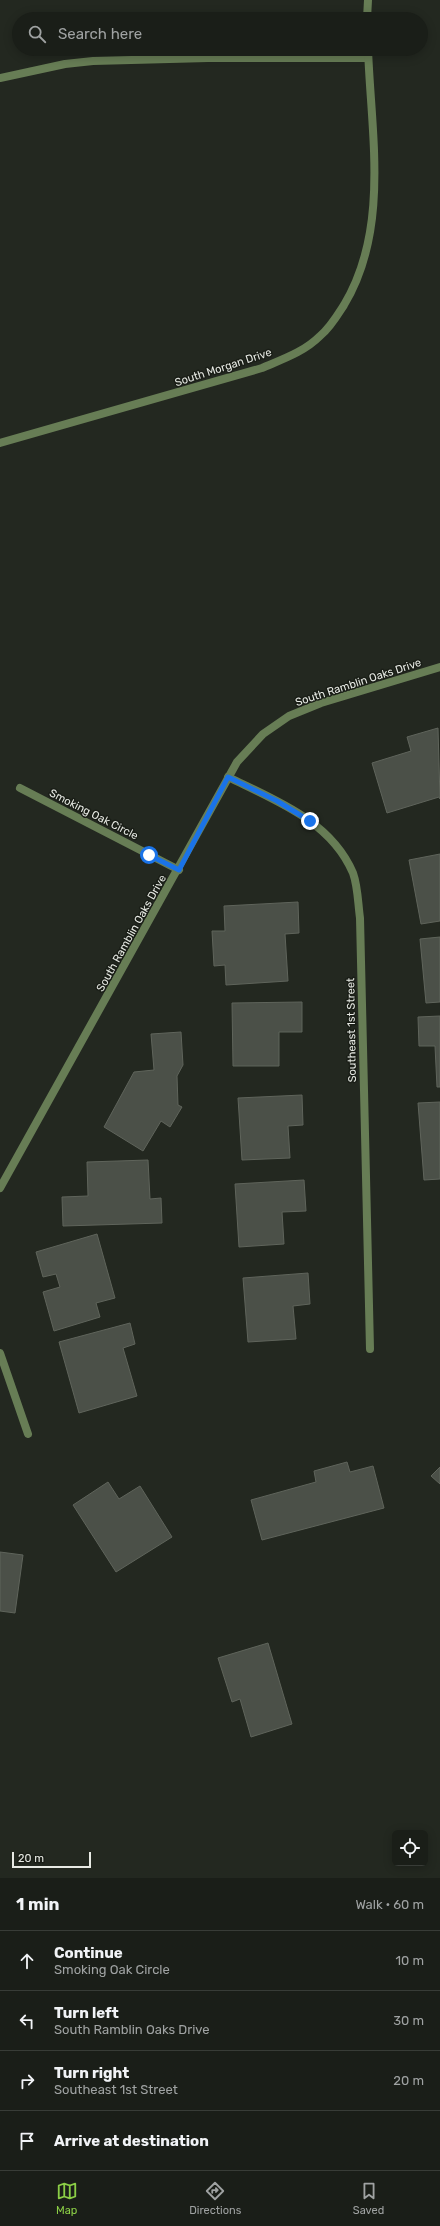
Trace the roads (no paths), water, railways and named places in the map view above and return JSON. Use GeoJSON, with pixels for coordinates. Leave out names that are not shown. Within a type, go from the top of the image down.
{"type":"FeatureCollection","features":[{"type":"Feature","properties":{"kind":"street"},"geometry":{"type":"LineString","coordinates":[[367,12],[368,0]]}},
{"type":"Feature","properties":{"kind":"street"},"geometry":{"type":"LineString","coordinates":[[0,78],[65,64],[93,61],[272,56]]}},
{"type":"Feature","properties":{"kind":"street","name":"South Morgan Drive"},"geometry":{"type":"LineString","coordinates":[[0,443],[262,368],[302,351],[321,336],[336,318],[359,276],[366,255],[371,227],[374,189],[372,114],[368,56]]}},
{"type":"Feature","properties":{"kind":"street","name":"South Ramblin Oaks Drive"},"geometry":{"type":"LineString","coordinates":[[0,1188],[179,870],[237,762],[263,734],[289,716],[321,703],[440,667]]}},
{"type":"Feature","properties":{"kind":"street","name":"Southeast 1st Street"},"geometry":{"type":"LineString","coordinates":[[228,777],[277,801],[310,821],[331,838],[353,874],[360,918],[370,1349]]}},
{"type":"Feature","properties":{"kind":"street","name":"Smoking Oak Circle"},"geometry":{"type":"LineString","coordinates":[[20,788],[179,870]]}},
{"type":"Feature","properties":{"kind":"street"},"geometry":{"type":"LineString","coordinates":[[0,1353],[28,1434]]}}]}
